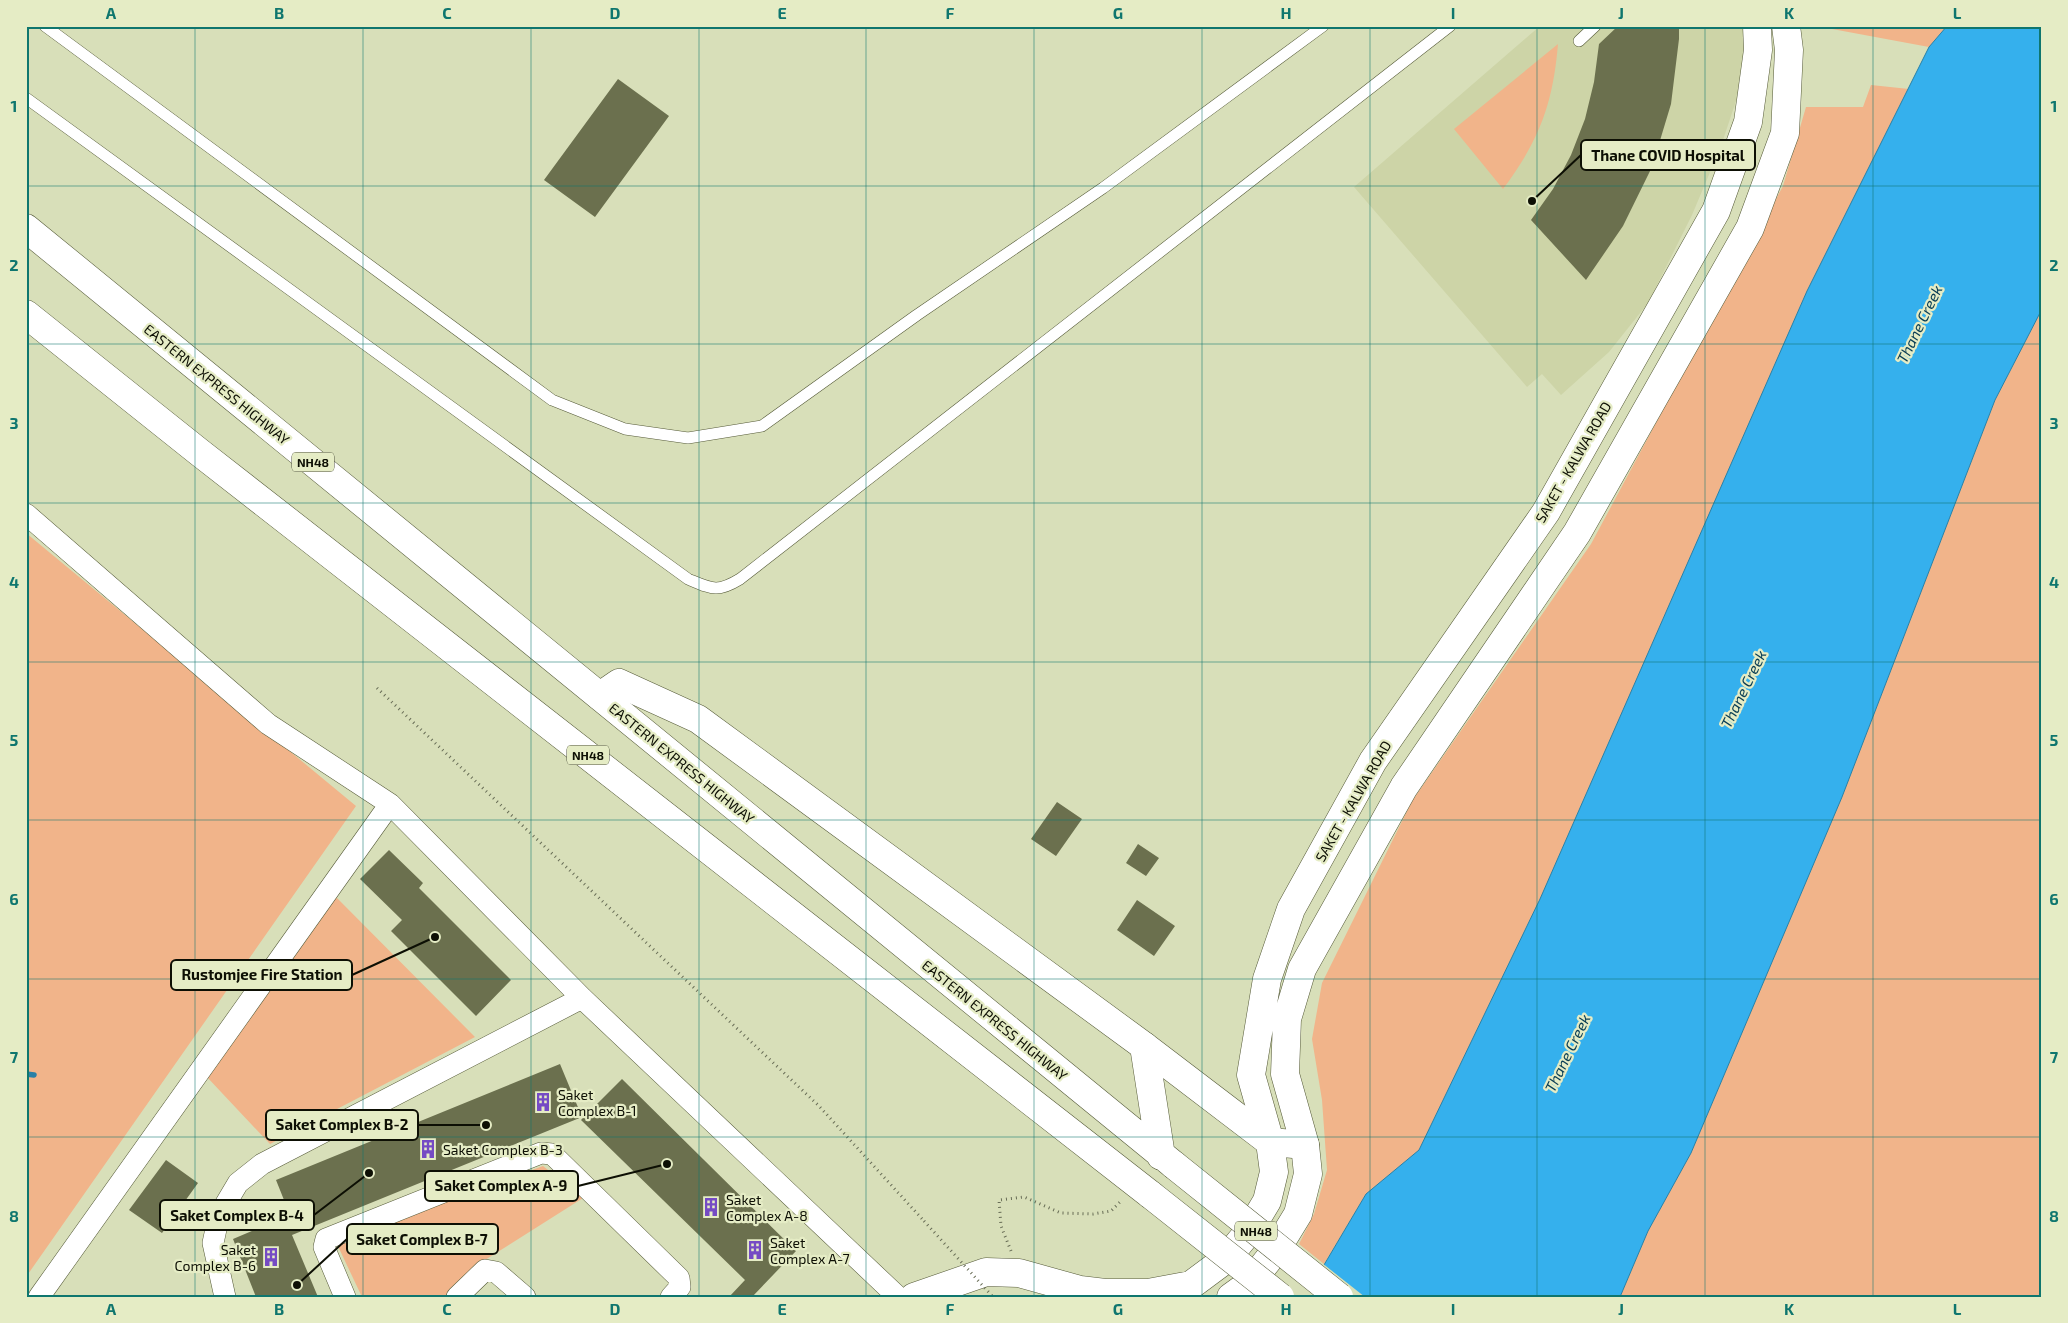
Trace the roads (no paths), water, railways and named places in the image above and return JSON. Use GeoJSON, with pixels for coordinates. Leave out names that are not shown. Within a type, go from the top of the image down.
{"type":"FeatureCollection","features":[{"type":"Feature","properties":{"kind":"main road"},"geometry":{"type":"LineString","coordinates":[[1758,38],[1788,38]]}},
{"type":"Feature","properties":{"kind":"main road","name":"SAKET - KALWA ROAD"},"geometry":{"type":"LineString","coordinates":[[1231,1297],[1248,1284],[1276,1250],[1298,1214],[1308,1174],[1304,1145],[1285,1074],[1267,979],[1291,909],[1373,761],[1546,512],[1716,210],[1748,122],[1758,38]]}},
{"type":"Feature","properties":{"kind":"main road","name":"SAKET - KALWA ROAD"},"geometry":{"type":"LineString","coordinates":[[914,1297],[986,1272],[1019,1273],[1080,1290],[1105,1293],[1148,1293],[1191,1285],[1226,1260],[1249,1231],[1267,1201],[1274,1172],[1270,1142],[1251,1075],[1274,1017],[1404,787],[1577,534],[1750,228],[1785,133],[1788,38]]}},
{"type":"Feature","properties":{"kind":"main road","name":"EASTERN EXPRESS HIGHWAY"},"geometry":{"type":"LineString","coordinates":[[26,228],[1168,1160],[1339,1297]]}},
{"type":"Feature","properties":{"kind":"main road","name":"NH48"},"geometry":{"type":"LineString","coordinates":[[26,314],[199,452],[1145,1189],[1280,1297]]}},
{"type":"Feature","properties":{"kind":"main road"},"geometry":{"type":"LineString","coordinates":[[1530,536],[1561,557]]}},
{"type":"Feature","properties":{"kind":"main road"},"geometry":{"type":"LineString","coordinates":[[600,696],[619,683],[698,719],[1144,1046],[1270,1142],[1304,1145]]}},
{"type":"Feature","properties":{"kind":"main road"},"geometry":{"type":"LineString","coordinates":[[1144,1046],[1168,1160]]}},
{"type":"Feature","properties":{"kind":"street"},"geometry":{"type":"LineString","coordinates":[[26,514],[268,724],[390,804],[582,998],[898,1297]]}},
{"type":"Feature","properties":{"kind":"street"},"geometry":{"type":"LineString","coordinates":[[40,1297],[390,804]]}},
{"type":"Feature","properties":{"kind":"street"},"geometry":{"type":"LineString","coordinates":[[225,1297],[213,1243],[219,1215],[238,1183],[262,1164],[582,998]]}},
{"type":"Feature","properties":{"kind":"street"},"geometry":{"type":"LineString","coordinates":[[345,1297],[324,1247],[326,1239],[541,1153],[552,1154],[679,1278],[680,1287],[671,1297]]}},
{"type":"Feature","properties":{"kind":"street"},"geometry":{"type":"LineString","coordinates":[[457,1297],[485,1270],[496,1272],[525,1297]]}},
{"type":"Feature","properties":{"kind":"lane"},"geometry":{"type":"LineString","coordinates":[[45,26],[552,400],[626,430],[688,438],[762,426],[917,315],[1103,188],[1323,26]]}},
{"type":"Feature","properties":{"kind":"lane"},"geometry":{"type":"LineString","coordinates":[[26,98],[688,579],[708,587],[725,588],[1450,26]]}},
{"type":"Feature","properties":{"kind":"lane"},"geometry":{"type":"LineString","coordinates":[[1579,41],[1595,26]]}},
{"type":"Feature","properties":{"kind":"water","name":"Thane Creek"},"geometry":{"type":"Polygon","coordinates":[[[1947,26],[2042,26],[2042,309],[1995,400],[1842,797],[1691,1153],[1648,1231],[1620,1297],[1305,1297],[1366,1194],[1419,1150],[1540,899],[1807,291],[1929,47],[1947,26]]]}},
{"type":"Feature","properties":{"kind":"waterway"},"geometry":{"type":"LineString","coordinates":[[26,1074],[34,1075]]}},
{"type":"Feature","properties":{"kind":"place","name":"Thane COVID Hospital"},"geometry":{"type":"Point","coordinates":[1532,201]}},
{"type":"Feature","properties":{"kind":"place","name":"Rustomjee Fire Station"},"geometry":{"type":"Point","coordinates":[435,937]}},
{"type":"Feature","properties":{"kind":"place","name":"Saket Complex B-1"},"geometry":{"type":"Point","coordinates":[543,1102]}},
{"type":"Feature","properties":{"kind":"place","name":"Saket Complex B-2"},"geometry":{"type":"Point","coordinates":[486,1125]}},
{"type":"Feature","properties":{"kind":"place","name":"Saket Complex B-3"},"geometry":{"type":"Point","coordinates":[428,1149]}},
{"type":"Feature","properties":{"kind":"place","name":"Saket Complex A-9"},"geometry":{"type":"Point","coordinates":[667,1164]}},
{"type":"Feature","properties":{"kind":"place","name":"Saket Complex B-4"},"geometry":{"type":"Point","coordinates":[369,1173]}},
{"type":"Feature","properties":{"kind":"place","name":"Saket Complex A-8"},"geometry":{"type":"Point","coordinates":[711,1207]}},
{"type":"Feature","properties":{"kind":"place","name":"Saket Complex A-7"},"geometry":{"type":"Point","coordinates":[755,1250]}},
{"type":"Feature","properties":{"kind":"place","name":"Saket Complex B-6"},"geometry":{"type":"Point","coordinates":[271,1257]}},
{"type":"Feature","properties":{"kind":"place","name":"Saket Complex B-7"},"geometry":{"type":"Point","coordinates":[297,1285]}}]}
